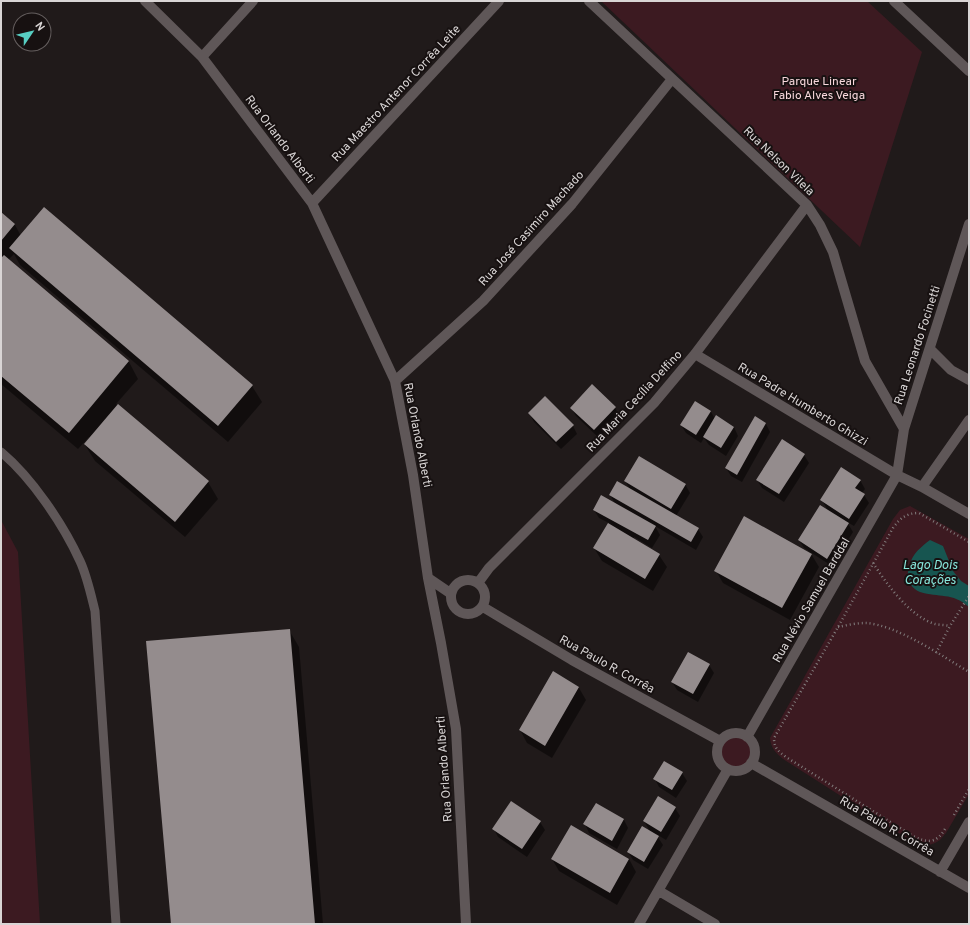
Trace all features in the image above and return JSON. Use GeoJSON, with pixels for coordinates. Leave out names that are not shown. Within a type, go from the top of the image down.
{"type":"FeatureCollection","features":[{"type":"Feature","properties":{"kind":"street","name":"Rua Orlando Alberti"},"geometry":{"type":"LineString","coordinates":[[145,1],[202,58],[312,203],[395,381],[414,475],[428,578],[445,663],[456,729],[466,924]]}},
{"type":"Feature","properties":{"kind":"street"},"geometry":{"type":"LineString","coordinates":[[202,58],[253,1]]}},
{"type":"Feature","properties":{"kind":"street","name":"Rua Maestro Antenor Corrêa Leite"},"geometry":{"type":"LineString","coordinates":[[312,203],[499,1]]}},
{"type":"Feature","properties":{"kind":"street","name":"Rua Nelson Vilela"},"geometry":{"type":"LineString","coordinates":[[589,1],[807,205],[820,225],[833,252],[865,361],[904,429]]}},
{"type":"Feature","properties":{"kind":"street"},"geometry":{"type":"LineString","coordinates":[[894,1],[969,70]]}},
{"type":"Feature","properties":{"kind":"street","name":"Rua José Casimiro Machado"},"geometry":{"type":"LineString","coordinates":[[395,381],[483,301],[541,238],[572,204],[672,79]]}},
{"type":"Feature","properties":{"kind":"street","name":"Rua Maria Cecília Delfino"},"geometry":{"type":"LineString","coordinates":[[478,583],[489,568],[654,402],[696,354],[807,205]]}},
{"type":"Feature","properties":{"kind":"street","name":"Rua Leonardo Focinetti"},"geometry":{"type":"LineString","coordinates":[[897,476],[904,429],[969,224]]}},
{"type":"Feature","properties":{"kind":"street"},"geometry":{"type":"LineString","coordinates":[[930,349],[951,370],[969,380]]}},
{"type":"Feature","properties":{"kind":"street","name":"Rua Padre Humberto Ghizzi"},"geometry":{"type":"LineString","coordinates":[[696,354],[897,476],[922,487]]}},
{"type":"Feature","properties":{"kind":"street"},"geometry":{"type":"LineString","coordinates":[[969,420],[922,487],[969,514]]}},
{"type":"Feature","properties":{"kind":"street","name":"Rua Névio Samuel Barddal"},"geometry":{"type":"LineString","coordinates":[[747,737],[897,476]]}},
{"type":"Feature","properties":{"kind":"street"},"geometry":{"type":"LineString","coordinates":[[428,578],[450,594]]}},
{"type":"Feature","properties":{"kind":"street"},"geometry":{"type":"LineString","coordinates":[[470,580],[478,583],[484,590],[486,599],[483,607],[475,614],[466,615],[457,611],[451,603],[450,594],[454,586],[461,581],[470,580]]}},
{"type":"Feature","properties":{"kind":"street","name":"Rua Paulo R. Corrêa"},"geometry":{"type":"LineString","coordinates":[[483,607],[572,660],[720,741]]}},
{"type":"Feature","properties":{"kind":"street"},"geometry":{"type":"LineString","coordinates":[[736,733],[747,737],[753,745],[754,751],[751,763],[739,771],[728,769],[723,766],[717,753],[720,741],[729,734],[736,733]]}},
{"type":"Feature","properties":{"kind":"street","name":"Rua Paulo R. Corrêa"},"geometry":{"type":"LineString","coordinates":[[751,763],[969,888]]}},
{"type":"Feature","properties":{"kind":"street"},"geometry":{"type":"LineString","coordinates":[[639,924],[728,769]]}},
{"type":"Feature","properties":{"kind":"street"},"geometry":{"type":"LineString","coordinates":[[940,872],[969,822]]}},
{"type":"Feature","properties":{"kind":"street"},"geometry":{"type":"LineString","coordinates":[[659,891],[715,924]]}},
{"type":"Feature","properties":{"kind":"lane"},"geometry":{"type":"LineString","coordinates":[[1,452],[15,464],[55,516],[81,562],[96,611],[116,924]]}},
{"type":"Feature","properties":{"kind":"path"},"geometry":{"type":"LineString","coordinates":[[948,826],[938,838],[932,841],[926,842],[919,839],[786,757],[774,745],[774,738],[900,518],[910,513],[920,513],[969,542]]}},
{"type":"Feature","properties":{"kind":"path"},"geometry":{"type":"LineString","coordinates":[[873,563],[898,597],[913,611],[935,624],[950,626]]}},
{"type":"Feature","properties":{"kind":"path"},"geometry":{"type":"LineString","coordinates":[[936,653],[950,626],[969,596]]}},
{"type":"Feature","properties":{"kind":"path"},"geometry":{"type":"LineString","coordinates":[[838,627],[866,623],[878,626],[905,636],[969,672]]}},
{"type":"Feature","properties":{"kind":"path"},"geometry":{"type":"LineString","coordinates":[[951,820],[969,789]]}},
{"type":"Feature","properties":{"kind":"green space","name":"Parque Linear Fabio Alves Veiga"},"geometry":{"type":"Polygon","coordinates":[[[601,1],[867,1],[922,52],[860,247],[601,1]]]}},
{"type":"Feature","properties":{"kind":"green space"},"geometry":{"type":"Polygon","coordinates":[[[910,506],[969,539],[969,794],[946,833],[940,840],[926,846],[916,844],[783,759],[774,750],[771,745],[770,738],[893,519],[900,510],[910,506]]]}},
{"type":"Feature","properties":{"kind":"green space"},"geometry":{"type":"Polygon","coordinates":[[[1,520],[18,552],[40,924],[1,924],[1,520]]]}},
{"type":"Feature","properties":{"kind":"green space"},"geometry":{"type":"Polygon","coordinates":[[[736,736],[747,741],[752,752],[747,763],[736,768],[725,763],[720,752],[725,741],[736,736]]]}},
{"type":"Feature","properties":{"kind":"water","name":"Lago Dois Corações"},"geometry":{"type":"Polygon","coordinates":[[[930,540],[943,546],[953,571],[961,581],[969,586],[969,607],[963,602],[951,597],[927,594],[918,591],[912,587],[907,579],[909,566],[913,556],[930,540]]]}},
{"type":"Feature","properties":{"kind":"building"},"geometry":{"type":"Polygon","coordinates":[[[44,207],[253,385],[218,426],[9,248],[44,207]]]}},
{"type":"Feature","properties":{"kind":"building"},"geometry":{"type":"Polygon","coordinates":[[[1,212],[15,224],[1,241],[1,212]]]}},
{"type":"Feature","properties":{"kind":"building"},"geometry":{"type":"Polygon","coordinates":[[[4,255],[129,361],[69,433],[1,376],[1,258],[4,255]]]}},
{"type":"Feature","properties":{"kind":"building"},"geometry":{"type":"Polygon","coordinates":[[[592,384],[616,407],[594,430],[570,408],[592,384]]]}},
{"type":"Feature","properties":{"kind":"building"},"geometry":{"type":"Polygon","coordinates":[[[545,396],[574,425],[556,442],[528,413],[545,396]]]}},
{"type":"Feature","properties":{"kind":"building"},"geometry":{"type":"Polygon","coordinates":[[[695,401],[711,411],[696,435],[680,425],[695,401]]]}},
{"type":"Feature","properties":{"kind":"building"},"geometry":{"type":"Polygon","coordinates":[[[118,404],[209,481],[175,522],[84,444],[118,404]]]}},
{"type":"Feature","properties":{"kind":"building"},"geometry":{"type":"Polygon","coordinates":[[[716,415],[734,427],[721,448],[703,437],[716,415]]]}},
{"type":"Feature","properties":{"kind":"building"},"geometry":{"type":"Polygon","coordinates":[[[755,416],[766,423],[737,475],[725,468],[755,416]]]}},
{"type":"Feature","properties":{"kind":"building"},"geometry":{"type":"Polygon","coordinates":[[[782,439],[805,454],[779,494],[756,480],[782,439]]]}},
{"type":"Feature","properties":{"kind":"building"},"geometry":{"type":"Polygon","coordinates":[[[639,456],[686,484],[671,509],[624,481],[639,456]]]}},
{"type":"Feature","properties":{"kind":"building"},"geometry":{"type":"Polygon","coordinates":[[[841,467],[861,480],[855,488],[865,494],[849,519],[820,500],[841,467]]]}},
{"type":"Feature","properties":{"kind":"building"},"geometry":{"type":"Polygon","coordinates":[[[617,481],[699,528],[691,542],[609,495],[617,481]]]}},
{"type":"Feature","properties":{"kind":"building"},"geometry":{"type":"Polygon","coordinates":[[[601,495],[656,526],[648,540],[593,510],[601,495]]]}},
{"type":"Feature","properties":{"kind":"building"},"geometry":{"type":"Polygon","coordinates":[[[820,505],[849,523],[827,559],[798,540],[820,505]]]}},
{"type":"Feature","properties":{"kind":"building"},"geometry":{"type":"Polygon","coordinates":[[[744,516],[812,554],[782,608],[714,571],[744,516]]]}},
{"type":"Feature","properties":{"kind":"building"},"geometry":{"type":"Polygon","coordinates":[[[608,523],[660,554],[645,579],[593,548],[608,523]]]}},
{"type":"Feature","properties":{"kind":"building"},"geometry":{"type":"Polygon","coordinates":[[[290,629],[315,924],[171,924],[146,641],[290,629]]]}},
{"type":"Feature","properties":{"kind":"building"},"geometry":{"type":"Polygon","coordinates":[[[688,652],[710,664],[693,694],[671,682],[688,652]]]}},
{"type":"Feature","properties":{"kind":"building"},"geometry":{"type":"Polygon","coordinates":[[[553,671],[579,687],[545,746],[519,730],[553,671]]]}},
{"type":"Feature","properties":{"kind":"building"},"geometry":{"type":"Polygon","coordinates":[[[664,761],[683,772],[672,790],[653,779],[664,761]]]}},
{"type":"Feature","properties":{"kind":"building"},"geometry":{"type":"Polygon","coordinates":[[[658,796],[676,807],[661,832],[643,821],[658,796]]]}},
{"type":"Feature","properties":{"kind":"building"},"geometry":{"type":"Polygon","coordinates":[[[511,801],[541,821],[522,849],[492,829],[511,801]]]}},
{"type":"Feature","properties":{"kind":"building"},"geometry":{"type":"Polygon","coordinates":[[[596,803],[624,819],[612,841],[583,824],[596,803]]]}},
{"type":"Feature","properties":{"kind":"building"},"geometry":{"type":"Polygon","coordinates":[[[571,825],[629,859],[610,893],[551,859],[571,825]]]}},
{"type":"Feature","properties":{"kind":"building"},"geometry":{"type":"Polygon","coordinates":[[[642,826],[659,836],[644,862],[627,852],[642,826]]]}}]}
